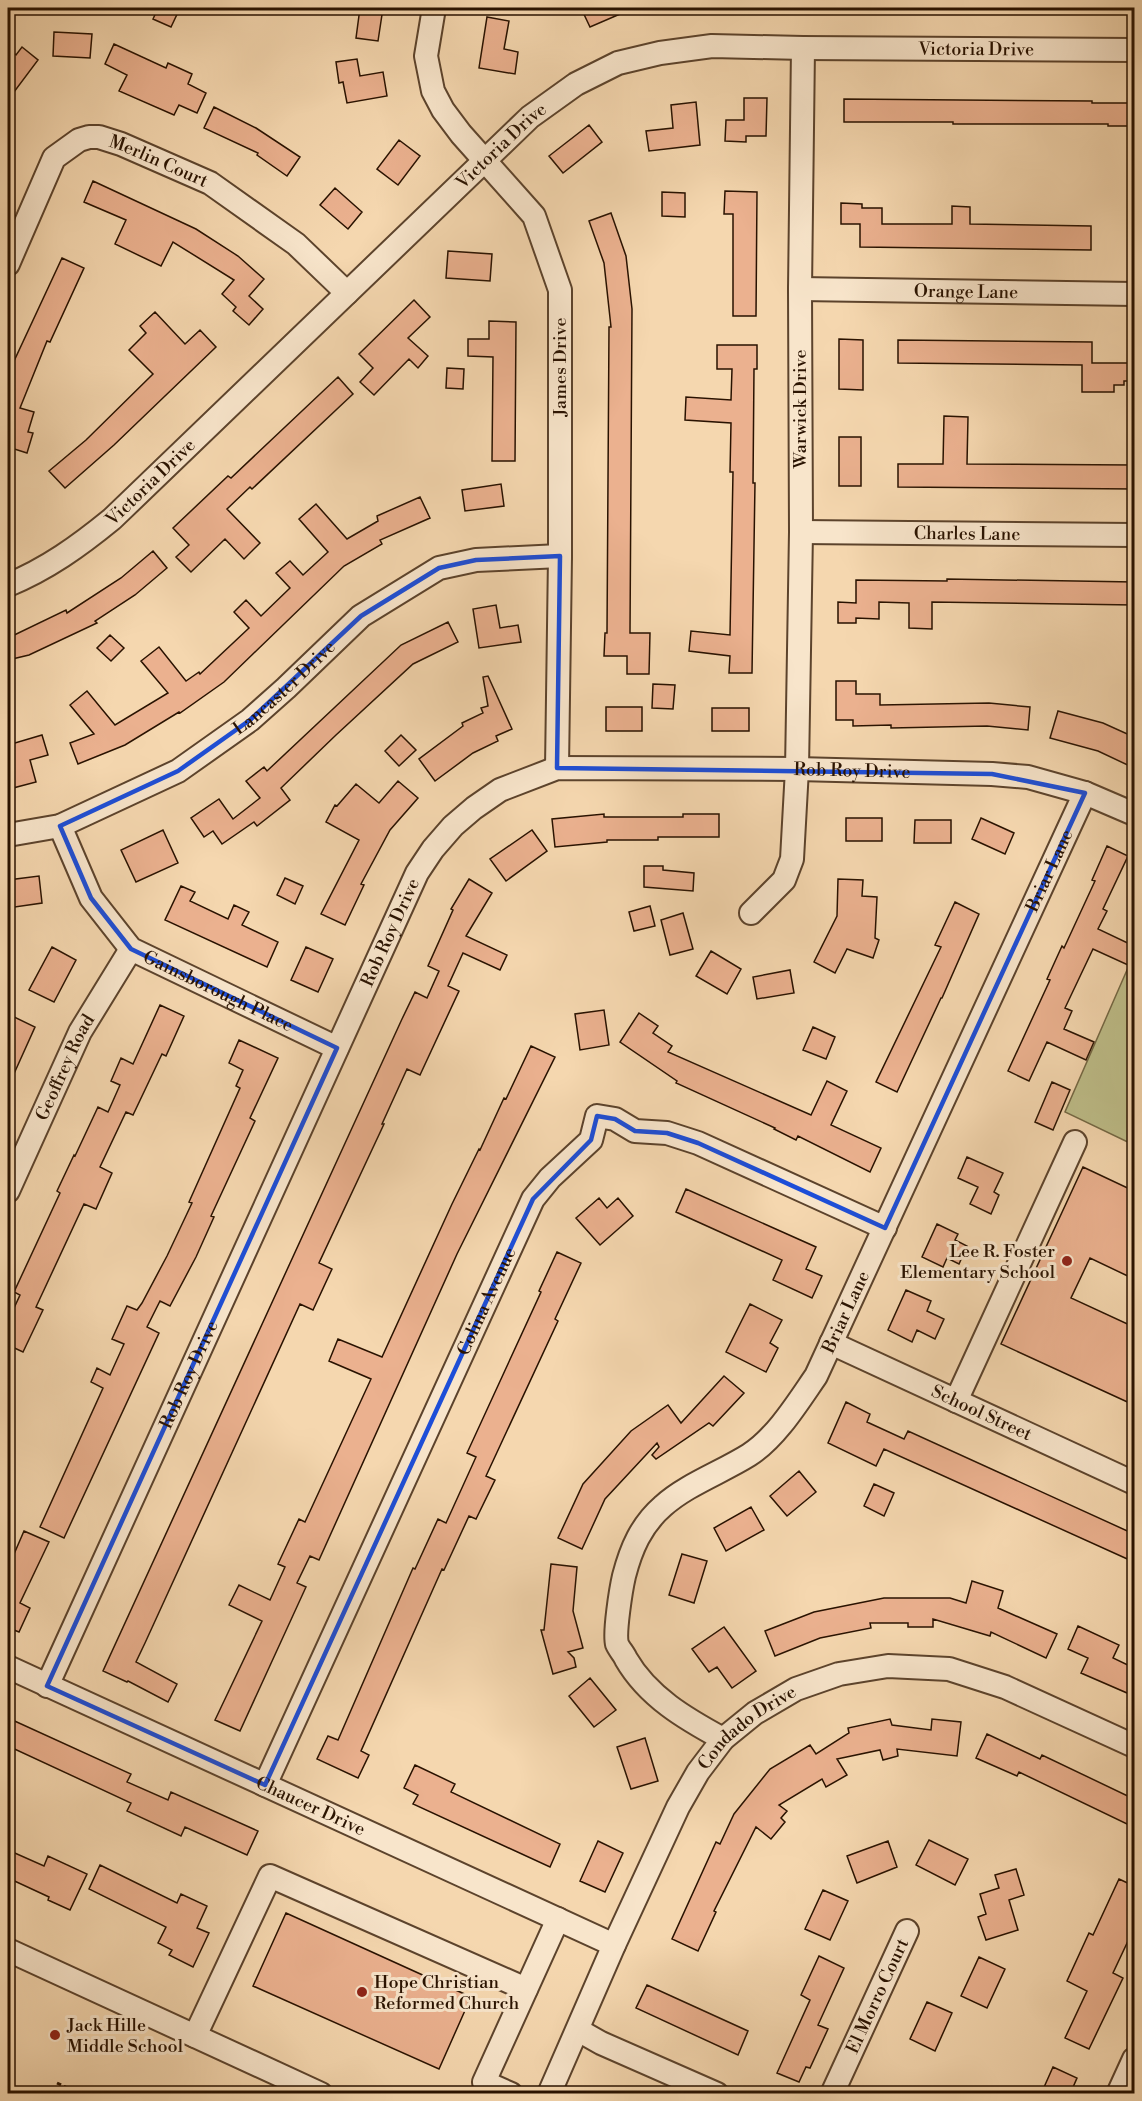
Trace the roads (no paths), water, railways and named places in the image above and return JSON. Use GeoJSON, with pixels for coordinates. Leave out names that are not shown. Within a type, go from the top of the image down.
{"type":"FeatureCollection","features":[{"type":"Feature","properties":{"kind":"street","name":"James Drive"},"geometry":{"type":"LineString","coordinates":[[434,8],[426,56],[433,91],[455,126],[534,216],[560,290],[557,768]]}},
{"type":"Feature","properties":{"kind":"street","name":"Victoria Drive"},"geometry":{"type":"LineString","coordinates":[[8,585],[60,558],[112,519],[530,117],[576,84],[618,63],[660,53],[712,46],[1134,50]]}},
{"type":"Feature","properties":{"kind":"street","name":"Warwick Drive"},"geometry":{"type":"LineString","coordinates":[[751,913],[784,880],[792,859],[797,769],[801,532],[800,289],[803,48]]}},
{"type":"Feature","properties":{"kind":"street","name":"Merlin Court"},"geometry":{"type":"LineString","coordinates":[[8,264],[54,158],[79,140],[99,137],[121,144],[210,183],[296,244],[347,293]]}},
{"type":"Feature","properties":{"kind":"street","name":"Orange Lane"},"geometry":{"type":"LineString","coordinates":[[800,289],[1134,294]]}},
{"type":"Feature","properties":{"kind":"street","name":"Charles Lane"},"geometry":{"type":"LineString","coordinates":[[801,532],[1134,535]]}},
{"type":"Feature","properties":{"kind":"street","name":"Lancaster Drive"},"geometry":{"type":"LineString","coordinates":[[8,835],[60,826],[178,771],[250,720],[361,616],[440,568],[476,560],[560,555]]}},
{"type":"Feature","properties":{"kind":"street","name":"Rob Roy Drive"},"geometry":{"type":"LineString","coordinates":[[47,1686],[417,873],[433,849],[453,826],[474,808],[501,790],[557,768],[797,769],[1028,777],[1085,793],[1134,814]]}},
{"type":"Feature","properties":{"kind":"street","name":"Briar Lane"},"geometry":{"type":"LineString","coordinates":[[723,1739],[693,1723],[663,1702],[634,1672],[616,1642],[621,1591],[630,1553],[640,1531],[665,1504],[752,1454],[776,1430],[816,1376],[1085,793]]}},
{"type":"Feature","properties":{"kind":"street","name":"Gainsborough Place"},"geometry":{"type":"LineString","coordinates":[[60,826],[91,898],[131,949],[337,1048]]}},
{"type":"Feature","properties":{"kind":"street","name":"Geoffrey Road"},"geometry":{"type":"LineString","coordinates":[[8,1191],[80,1032],[131,949]]}},
{"type":"Feature","properties":{"kind":"street","name":"Colina Avenue"},"geometry":{"type":"LineString","coordinates":[[265,1785],[533,1199],[550,1178],[591,1140],[597,1116],[615,1119],[635,1131],[667,1133],[698,1143],[885,1228]]}},
{"type":"Feature","properties":{"kind":"street"},"geometry":{"type":"LineString","coordinates":[[956,1401],[1075,1142]]}},
{"type":"Feature","properties":{"kind":"street","name":"School Street"},"geometry":{"type":"LineString","coordinates":[[831,1343],[1134,1483]]}},
{"type":"Feature","properties":{"kind":"street","name":"Condado Drive"},"geometry":{"type":"LineString","coordinates":[[549,2094],[678,1807],[699,1772],[723,1739],[755,1713],[796,1689],[839,1674],[888,1666],[949,1669],[1005,1687],[1134,1746]]}},
{"type":"Feature","properties":{"kind":"street","name":"Chaucer Drive"},"geometry":{"type":"LineString","coordinates":[[8,1667],[614,1945]]}},
{"type":"Feature","properties":{"kind":"street"},"geometry":{"type":"LineString","coordinates":[[195,2036],[270,1876],[526,1989]]}},
{"type":"Feature","properties":{"kind":"street"},"geometry":{"type":"LineString","coordinates":[[511,2094],[484,2082],[558,1919]]}},
{"type":"Feature","properties":{"kind":"street","name":"El Morro Court"},"geometry":{"type":"LineString","coordinates":[[832,2094],[907,1931]]}},
{"type":"Feature","properties":{"kind":"street"},"geometry":{"type":"LineString","coordinates":[[8,1950],[321,2094]]}},
{"type":"Feature","properties":{"kind":"street"},"geometry":{"type":"LineString","coordinates":[[578,2030],[601,2043],[717,2094]]}},
{"type":"Feature","properties":{"kind":"street"},"geometry":{"type":"LineString","coordinates":[[1118,2094],[1134,2059]]}},
{"type":"Feature","properties":{"kind":"place","name":"Lee R. Foster Elementary School"},"geometry":{"type":"Point","coordinates":[1067,1261]}},
{"type":"Feature","properties":{"kind":"place","name":"Hope Christian Reformed Church"},"geometry":{"type":"Point","coordinates":[362,1992]}},
{"type":"Feature","properties":{"kind":"place","name":"Jack Hille Middle School"},"geometry":{"type":"Point","coordinates":[55,2035]}}]}
